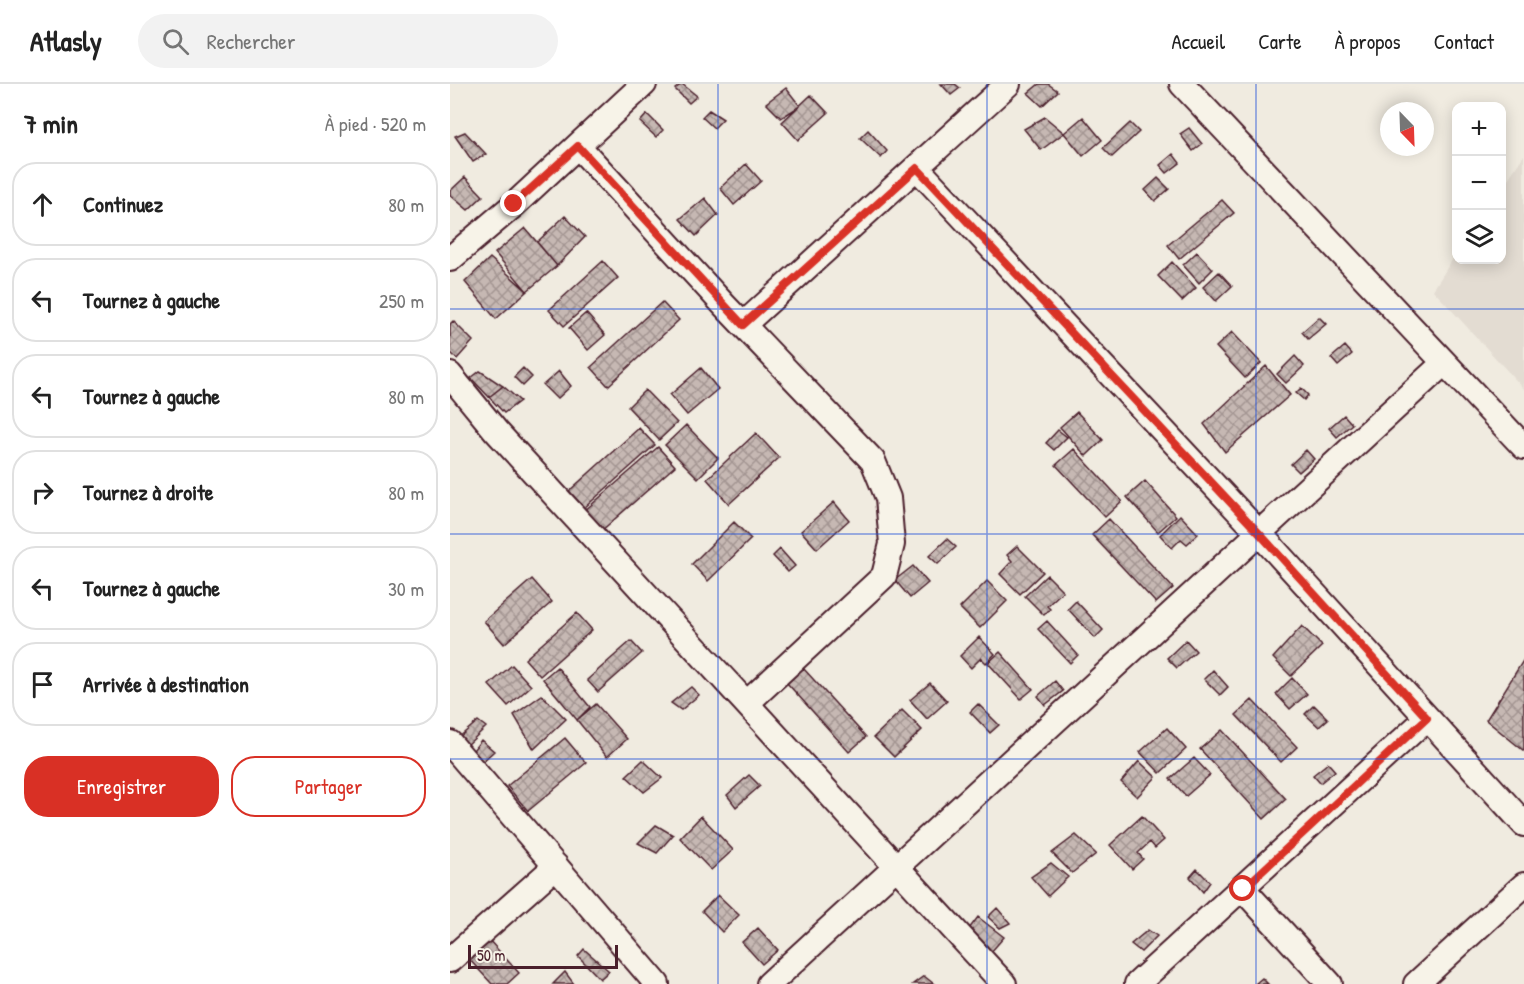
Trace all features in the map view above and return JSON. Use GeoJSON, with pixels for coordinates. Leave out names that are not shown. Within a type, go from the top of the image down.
{"type":"FeatureCollection","features":[{"type":"Feature","properties":{"kind":"street"},"geometry":{"type":"LineString","coordinates":[[450,259],[578,146],[644,84]]}},
{"type":"Feature","properties":{"kind":"street"},"geometry":{"type":"LineString","coordinates":[[743,325],[1008,84]]}},
{"type":"Feature","properties":{"kind":"street"},"geometry":{"type":"LineString","coordinates":[[1182,84],[1524,447]]}},
{"type":"Feature","properties":{"kind":"street"},"geometry":{"type":"LineString","coordinates":[[578,146],[743,325],[873,461],[888,498],[892,544],[884,576],[747,703]]}},
{"type":"Feature","properties":{"kind":"street"},"geometry":{"type":"LineString","coordinates":[[917,168],[1259,533],[1524,824]]}},
{"type":"Feature","properties":{"kind":"street"},"geometry":{"type":"LineString","coordinates":[[769,984],[1444,363]]}},
{"type":"Feature","properties":{"kind":"street"},"geometry":{"type":"LineString","coordinates":[[450,375],[496,430],[1004,984]]}},
{"type":"Feature","properties":{"kind":"street"},"geometry":{"type":"LineString","coordinates":[[1137,984],[1427,718]]}},
{"type":"Feature","properties":{"kind":"street"},"geometry":{"type":"LineString","coordinates":[[450,743],[657,984]]}},
{"type":"Feature","properties":{"kind":"street"},"geometry":{"type":"LineString","coordinates":[[450,960],[556,866]]}},
{"type":"Feature","properties":{"kind":"street"},"geometry":{"type":"LineString","coordinates":[[1416,984],[1524,885]]}},
{"type":"Feature","properties":{"kind":"street"},"geometry":{"type":"LineString","coordinates":[[1243,889],[1330,984]]}},
{"type":"Feature","properties":{"kind":"shaded area"},"geometry":{"type":"Polygon","coordinates":[[[1524,155],[1524,389],[1433,290],[1452,260],[1452,264],[1506,264],[1506,182],[1524,155]]]}},
{"type":"Feature","properties":{"kind":"building"},"geometry":{"type":"Polygon","coordinates":[[[682,84],[697,96],[689,103],[675,89],[682,84]]]}},
{"type":"Feature","properties":{"kind":"building"},"geometry":{"type":"Polygon","coordinates":[[[941,84],[955,84],[960,88],[951,95],[941,84]]]}},
{"type":"Feature","properties":{"kind":"building"},"geometry":{"type":"Polygon","coordinates":[[[1039,84],[1048,84],[1058,91],[1042,106],[1028,93],[1039,84]]]}},
{"type":"Feature","properties":{"kind":"building"},"geometry":{"type":"Polygon","coordinates":[[[786,88],[800,106],[781,118],[766,103],[786,88]]]}},
{"type":"Feature","properties":{"kind":"building"},"geometry":{"type":"Polygon","coordinates":[[[811,95],[828,113],[798,140],[782,122],[811,95]]]}},
{"type":"Feature","properties":{"kind":"building"},"geometry":{"type":"Polygon","coordinates":[[[709,110],[723,119],[714,128],[702,117],[709,110]]]}},
{"type":"Feature","properties":{"kind":"building"},"geometry":{"type":"Polygon","coordinates":[[[647,114],[663,130],[656,137],[640,122],[647,114]]]}},
{"type":"Feature","properties":{"kind":"building"},"geometry":{"type":"Polygon","coordinates":[[[1045,117],[1064,133],[1041,150],[1024,129],[1045,117]]]}},
{"type":"Feature","properties":{"kind":"building"},"geometry":{"type":"Polygon","coordinates":[[[1083,117],[1102,140],[1083,156],[1064,133],[1083,117]]]}},
{"type":"Feature","properties":{"kind":"building"},"geometry":{"type":"Polygon","coordinates":[[[1130,123],[1139,132],[1112,157],[1103,148],[1130,123]]]}},
{"type":"Feature","properties":{"kind":"building"},"geometry":{"type":"Polygon","coordinates":[[[1189,128],[1202,144],[1193,151],[1180,134],[1189,128]]]}},
{"type":"Feature","properties":{"kind":"building"},"geometry":{"type":"Polygon","coordinates":[[[868,130],[887,151],[881,158],[860,138],[868,130]]]}},
{"type":"Feature","properties":{"kind":"building"},"geometry":{"type":"Polygon","coordinates":[[[465,132],[486,154],[473,162],[455,136],[465,132]]]}},
{"type":"Feature","properties":{"kind":"building"},"geometry":{"type":"Polygon","coordinates":[[[1173,154],[1180,163],[1167,173],[1160,165],[1173,154]]]}},
{"type":"Feature","properties":{"kind":"building"},"geometry":{"type":"Polygon","coordinates":[[[746,164],[761,181],[734,205],[720,188],[746,164]]]}},
{"type":"Feature","properties":{"kind":"building"},"geometry":{"type":"Polygon","coordinates":[[[465,177],[483,196],[468,210],[450,195],[450,191],[465,177]]]}},
{"type":"Feature","properties":{"kind":"building"},"geometry":{"type":"Polygon","coordinates":[[[1158,178],[1169,189],[1155,201],[1145,190],[1158,178]]]}},
{"type":"Feature","properties":{"kind":"building"},"geometry":{"type":"Polygon","coordinates":[[[705,198],[718,215],[696,236],[680,219],[705,198]]]}},
{"type":"Feature","properties":{"kind":"building"},"geometry":{"type":"Polygon","coordinates":[[[1222,200],[1234,213],[1179,259],[1168,245],[1222,200]]]}},
{"type":"Feature","properties":{"kind":"building"},"geometry":{"type":"Polygon","coordinates":[[[565,216],[585,237],[557,266],[537,242],[565,216]]]}},
{"type":"Feature","properties":{"kind":"building"},"geometry":{"type":"Polygon","coordinates":[[[525,228],[557,266],[527,291],[495,253],[525,228]]]}},
{"type":"Feature","properties":{"kind":"building"},"geometry":{"type":"Polygon","coordinates":[[[1197,252],[1213,269],[1199,283],[1183,265],[1197,252]]]}},
{"type":"Feature","properties":{"kind":"building"},"geometry":{"type":"Polygon","coordinates":[[[490,258],[527,291],[496,319],[465,282],[490,258]]]}},
{"type":"Feature","properties":{"kind":"building"},"geometry":{"type":"Polygon","coordinates":[[[603,261],[618,278],[564,326],[549,310],[603,261]]]}},
{"type":"Feature","properties":{"kind":"building"},"geometry":{"type":"Polygon","coordinates":[[[1172,262],[1196,288],[1182,301],[1158,276],[1172,262]]]}},
{"type":"Feature","properties":{"kind":"building"},"geometry":{"type":"Polygon","coordinates":[[[1219,272],[1232,286],[1216,301],[1203,287],[1219,272]]]}},
{"type":"Feature","properties":{"kind":"building"},"geometry":{"type":"Polygon","coordinates":[[[662,302],[679,320],[608,386],[591,367],[662,302]]]}},
{"type":"Feature","properties":{"kind":"building"},"geometry":{"type":"Polygon","coordinates":[[[586,313],[605,335],[588,350],[569,328],[586,313]]]}},
{"type":"Feature","properties":{"kind":"building"},"geometry":{"type":"Polygon","coordinates":[[[1319,317],[1326,324],[1308,339],[1302,332],[1319,317]]]}},
{"type":"Feature","properties":{"kind":"building"},"geometry":{"type":"Polygon","coordinates":[[[453,321],[473,341],[457,359],[450,352],[450,324],[453,321]]]}},
{"type":"Feature","properties":{"kind":"building"},"geometry":{"type":"Polygon","coordinates":[[[1232,332],[1261,363],[1245,378],[1216,347],[1232,332]]]}},
{"type":"Feature","properties":{"kind":"building"},"geometry":{"type":"Polygon","coordinates":[[[1345,346],[1352,354],[1338,366],[1331,358],[1345,346]]]}},
{"type":"Feature","properties":{"kind":"building"},"geometry":{"type":"Polygon","coordinates":[[[1295,356],[1304,366],[1286,383],[1277,374],[1295,356]]]}},
{"type":"Feature","properties":{"kind":"building"},"geometry":{"type":"Polygon","coordinates":[[[1266,366],[1290,395],[1225,452],[1204,424],[1266,366]]]}},
{"type":"Feature","properties":{"kind":"building"},"geometry":{"type":"Polygon","coordinates":[[[523,368],[532,377],[523,386],[514,377],[523,368]]]}},
{"type":"Feature","properties":{"kind":"building"},"geometry":{"type":"Polygon","coordinates":[[[701,368],[718,389],[687,415],[670,395],[701,368]]]}},
{"type":"Feature","properties":{"kind":"building"},"geometry":{"type":"Polygon","coordinates":[[[480,371],[503,386],[489,397],[471,378],[480,371]]]}},
{"type":"Feature","properties":{"kind":"building"},"geometry":{"type":"Polygon","coordinates":[[[559,371],[571,386],[557,399],[543,385],[559,371]]]}},
{"type":"Feature","properties":{"kind":"building"},"geometry":{"type":"Polygon","coordinates":[[[503,386],[520,401],[504,413],[489,397],[503,386]]]}},
{"type":"Feature","properties":{"kind":"building"},"geometry":{"type":"Polygon","coordinates":[[[1301,388],[1308,395],[1304,400],[1296,393],[1301,388]]]}},
{"type":"Feature","properties":{"kind":"building"},"geometry":{"type":"Polygon","coordinates":[[[645,390],[677,423],[659,440],[628,407],[645,390]]]}},
{"type":"Feature","properties":{"kind":"building"},"geometry":{"type":"Polygon","coordinates":[[[1077,412],[1103,440],[1086,456],[1060,427],[1077,412]]]}},
{"type":"Feature","properties":{"kind":"building"},"geometry":{"type":"Polygon","coordinates":[[[1344,415],[1352,424],[1337,437],[1329,428],[1344,415]]]}},
{"type":"Feature","properties":{"kind":"building"},"geometry":{"type":"Polygon","coordinates":[[[686,425],[718,458],[698,478],[665,445],[686,425]]]}},
{"type":"Feature","properties":{"kind":"building"},"geometry":{"type":"Polygon","coordinates":[[[639,428],[655,445],[584,508],[569,491],[639,428]]]}},
{"type":"Feature","properties":{"kind":"building"},"geometry":{"type":"Polygon","coordinates":[[[1058,430],[1067,437],[1054,450],[1046,443],[1058,430]]]}},
{"type":"Feature","properties":{"kind":"building"},"geometry":{"type":"Polygon","coordinates":[[[756,433],[779,458],[729,504],[707,479],[756,433]]]}},
{"type":"Feature","properties":{"kind":"building"},"geometry":{"type":"Polygon","coordinates":[[[658,447],[675,466],[600,532],[583,512],[658,447]]]}},
{"type":"Feature","properties":{"kind":"building"},"geometry":{"type":"Polygon","coordinates":[[[1074,449],[1122,501],[1105,517],[1056,465],[1074,449]]]}},
{"type":"Feature","properties":{"kind":"building"},"geometry":{"type":"Polygon","coordinates":[[[1306,450],[1314,459],[1299,472],[1291,464],[1306,450]]]}},
{"type":"Feature","properties":{"kind":"building"},"geometry":{"type":"Polygon","coordinates":[[[1145,481],[1176,516],[1158,532],[1127,497],[1145,481]]]}},
{"type":"Feature","properties":{"kind":"building"},"geometry":{"type":"Polygon","coordinates":[[[834,502],[849,520],[817,549],[801,531],[834,502]]]}},
{"type":"Feature","properties":{"kind":"building"},"geometry":{"type":"Polygon","coordinates":[[[1180,515],[1198,534],[1187,544],[1181,539],[1172,548],[1160,535],[1180,515]]]}},
{"type":"Feature","properties":{"kind":"building"},"geometry":{"type":"Polygon","coordinates":[[[1109,519],[1173,588],[1156,603],[1092,535],[1109,519]]]}},
{"type":"Feature","properties":{"kind":"building"},"geometry":{"type":"Polygon","coordinates":[[[734,522],[751,539],[708,581],[692,564],[734,522]]]}},
{"type":"Feature","properties":{"kind":"building"},"geometry":{"type":"Polygon","coordinates":[[[947,539],[956,547],[938,564],[929,556],[947,539]]]}},
{"type":"Feature","properties":{"kind":"building"},"geometry":{"type":"Polygon","coordinates":[[[1017,546],[1043,572],[1020,594],[1000,574],[1012,561],[1007,555],[1017,546]]]}},
{"type":"Feature","properties":{"kind":"building"},"geometry":{"type":"Polygon","coordinates":[[[780,549],[795,566],[788,572],[773,556],[780,549]]]}},
{"type":"Feature","properties":{"kind":"building"},"geometry":{"type":"Polygon","coordinates":[[[913,566],[928,583],[910,598],[895,580],[913,566]]]}},
{"type":"Feature","properties":{"kind":"building"},"geometry":{"type":"Polygon","coordinates":[[[1047,575],[1063,591],[1047,606],[1050,609],[1044,615],[1025,596],[1047,575]]]}},
{"type":"Feature","properties":{"kind":"building"},"geometry":{"type":"Polygon","coordinates":[[[532,579],[552,602],[504,644],[484,621],[532,579]]]}},
{"type":"Feature","properties":{"kind":"building"},"geometry":{"type":"Polygon","coordinates":[[[987,581],[1007,601],[980,628],[960,608],[987,581]]]}},
{"type":"Feature","properties":{"kind":"building"},"geometry":{"type":"Polygon","coordinates":[[[1076,601],[1103,630],[1095,638],[1068,609],[1076,601]]]}},
{"type":"Feature","properties":{"kind":"building"},"geometry":{"type":"Polygon","coordinates":[[[577,613],[592,630],[540,676],[525,659],[577,613]]]}},
{"type":"Feature","properties":{"kind":"building"},"geometry":{"type":"Polygon","coordinates":[[[1047,621],[1078,655],[1070,663],[1038,629],[1047,621]]]}},
{"type":"Feature","properties":{"kind":"building"},"geometry":{"type":"Polygon","coordinates":[[[1302,626],[1322,646],[1291,676],[1273,658],[1302,626]]]}},
{"type":"Feature","properties":{"kind":"building"},"geometry":{"type":"Polygon","coordinates":[[[979,637],[995,654],[986,663],[981,658],[971,668],[960,656],[979,637]]]}},
{"type":"Feature","properties":{"kind":"building"},"geometry":{"type":"Polygon","coordinates":[[[1186,640],[1196,651],[1177,668],[1167,658],[1186,640]]]}},
{"type":"Feature","properties":{"kind":"building"},"geometry":{"type":"Polygon","coordinates":[[[631,641],[642,653],[598,692],[587,680],[631,641]]]}},
{"type":"Feature","properties":{"kind":"building"},"geometry":{"type":"Polygon","coordinates":[[[1000,652],[1033,689],[1021,699],[988,663],[1000,652]]]}},
{"type":"Feature","properties":{"kind":"building"},"geometry":{"type":"Polygon","coordinates":[[[1524,659],[1524,751],[1486,720],[1524,659]]]}},
{"type":"Feature","properties":{"kind":"building"},"geometry":{"type":"Polygon","coordinates":[[[512,665],[531,686],[508,706],[489,685],[512,665]]]}},
{"type":"Feature","properties":{"kind":"building"},"geometry":{"type":"Polygon","coordinates":[[[557,667],[590,707],[577,720],[543,679],[557,667]]]}},
{"type":"Feature","properties":{"kind":"building"},"geometry":{"type":"Polygon","coordinates":[[[803,668],[866,737],[849,752],[787,683],[803,668]]]}},
{"type":"Feature","properties":{"kind":"building"},"geometry":{"type":"Polygon","coordinates":[[[1213,670],[1228,687],[1220,695],[1204,679],[1213,670]]]}},
{"type":"Feature","properties":{"kind":"building"},"geometry":{"type":"Polygon","coordinates":[[[1292,678],[1307,694],[1290,709],[1276,694],[1292,678]]]}},
{"type":"Feature","properties":{"kind":"building"},"geometry":{"type":"Polygon","coordinates":[[[1055,681],[1063,691],[1045,705],[1038,696],[1055,681]]]}},
{"type":"Feature","properties":{"kind":"building"},"geometry":{"type":"Polygon","coordinates":[[[930,683],[947,701],[927,719],[910,700],[930,683]]]}},
{"type":"Feature","properties":{"kind":"building"},"geometry":{"type":"Polygon","coordinates":[[[691,687],[699,695],[681,710],[671,703],[691,687]]]}},
{"type":"Feature","properties":{"kind":"building"},"geometry":{"type":"Polygon","coordinates":[[[542,695],[566,719],[534,749],[514,715],[542,695]]]}},
{"type":"Feature","properties":{"kind":"building"},"geometry":{"type":"Polygon","coordinates":[[[1252,700],[1297,747],[1281,762],[1236,715],[1252,700]]]}},
{"type":"Feature","properties":{"kind":"building"},"geometry":{"type":"Polygon","coordinates":[[[596,704],[627,739],[607,757],[577,720],[596,704]]]}},
{"type":"Feature","properties":{"kind":"building"},"geometry":{"type":"Polygon","coordinates":[[[978,704],[999,725],[990,733],[970,712],[978,704]]]}},
{"type":"Feature","properties":{"kind":"building"},"geometry":{"type":"Polygon","coordinates":[[[1314,705],[1328,719],[1319,727],[1305,714],[1314,705]]]}},
{"type":"Feature","properties":{"kind":"building"},"geometry":{"type":"Polygon","coordinates":[[[902,710],[922,730],[894,757],[874,737],[902,710]]]}},
{"type":"Feature","properties":{"kind":"building"},"geometry":{"type":"Polygon","coordinates":[[[478,721],[486,727],[465,747],[457,739],[478,721]]]}},
{"type":"Feature","properties":{"kind":"building"},"geometry":{"type":"Polygon","coordinates":[[[1167,728],[1186,749],[1160,773],[1140,752],[1167,728]]]}},
{"type":"Feature","properties":{"kind":"building"},"geometry":{"type":"Polygon","coordinates":[[[1222,730],[1286,799],[1264,819],[1200,749],[1222,730]]]}},
{"type":"Feature","properties":{"kind":"building"},"geometry":{"type":"Polygon","coordinates":[[[565,738],[586,763],[528,811],[507,786],[565,738]]]}},
{"type":"Feature","properties":{"kind":"building"},"geometry":{"type":"Polygon","coordinates":[[[481,740],[494,751],[482,762],[470,754],[481,740]]]}},
{"type":"Feature","properties":{"kind":"building"},"geometry":{"type":"Polygon","coordinates":[[[1194,758],[1210,775],[1186,796],[1170,779],[1194,758]]]}},
{"type":"Feature","properties":{"kind":"building"},"geometry":{"type":"Polygon","coordinates":[[[643,760],[662,778],[644,792],[626,776],[643,760]]]}},
{"type":"Feature","properties":{"kind":"building"},"geometry":{"type":"Polygon","coordinates":[[[1139,761],[1156,777],[1137,797],[1121,782],[1139,761]]]}},
{"type":"Feature","properties":{"kind":"building"},"geometry":{"type":"Polygon","coordinates":[[[1328,763],[1335,771],[1320,783],[1313,775],[1328,763]]]}},
{"type":"Feature","properties":{"kind":"building"},"geometry":{"type":"Polygon","coordinates":[[[749,775],[760,786],[736,807],[727,795],[749,775]]]}},
{"type":"Feature","properties":{"kind":"building"},"geometry":{"type":"Polygon","coordinates":[[[701,816],[733,850],[711,870],[680,838],[701,816]]]}},
{"type":"Feature","properties":{"kind":"building"},"geometry":{"type":"Polygon","coordinates":[[[1142,816],[1164,840],[1155,848],[1150,842],[1138,853],[1143,859],[1132,869],[1110,845],[1142,816]]]}},
{"type":"Feature","properties":{"kind":"building"},"geometry":{"type":"Polygon","coordinates":[[[656,825],[673,835],[657,853],[638,843],[656,825]]]}},
{"type":"Feature","properties":{"kind":"building"},"geometry":{"type":"Polygon","coordinates":[[[1076,835],[1096,854],[1072,873],[1052,853],[1076,835]]]}},
{"type":"Feature","properties":{"kind":"building"},"geometry":{"type":"Polygon","coordinates":[[[1051,863],[1068,877],[1048,896],[1031,877],[1051,863]]]}},
{"type":"Feature","properties":{"kind":"building"},"geometry":{"type":"Polygon","coordinates":[[[1197,869],[1210,882],[1203,892],[1190,877],[1197,869]]]}},
{"type":"Feature","properties":{"kind":"building"},"geometry":{"type":"Polygon","coordinates":[[[718,895],[739,915],[722,932],[702,911],[718,895]]]}},
{"type":"Feature","properties":{"kind":"building"},"geometry":{"type":"Polygon","coordinates":[[[997,908],[1010,923],[1000,928],[988,917],[997,908]]]}},
{"type":"Feature","properties":{"kind":"building"},"geometry":{"type":"Polygon","coordinates":[[[978,917],[1004,937],[991,952],[969,929],[978,917]]]}},
{"type":"Feature","properties":{"kind":"building"},"geometry":{"type":"Polygon","coordinates":[[[758,928],[778,950],[762,964],[742,942],[758,928]]]}},
{"type":"Feature","properties":{"kind":"building"},"geometry":{"type":"Polygon","coordinates":[[[1148,930],[1157,936],[1141,952],[1131,944],[1148,930]]]}},
{"type":"Feature","properties":{"kind":"building"},"geometry":{"type":"Polygon","coordinates":[[[488,939],[519,973],[507,984],[492,984],[468,958],[488,939]]]}},
{"type":"Feature","properties":{"kind":"building"},"geometry":{"type":"Polygon","coordinates":[[[584,949],[609,971],[600,979],[578,956],[584,949]]]}},
{"type":"Feature","properties":{"kind":"building"},"geometry":{"type":"Polygon","coordinates":[[[565,972],[574,984],[553,984],[565,972]]]}},
{"type":"Feature","properties":{"kind":"building"},"geometry":{"type":"Polygon","coordinates":[[[924,976],[934,984],[913,984],[924,976]]]}},
{"type":"Feature","properties":{"kind":"building"},"geometry":{"type":"Polygon","coordinates":[[[1262,978],[1268,984],[1255,984],[1262,978]]]}},
{"type":"Feature","properties":{"kind":"route"},"geometry":{"type":"LineString","coordinates":[[514,204],[578,146],[743,325],[917,168],[1259,533],[1427,718],[1243,889]]}}]}
